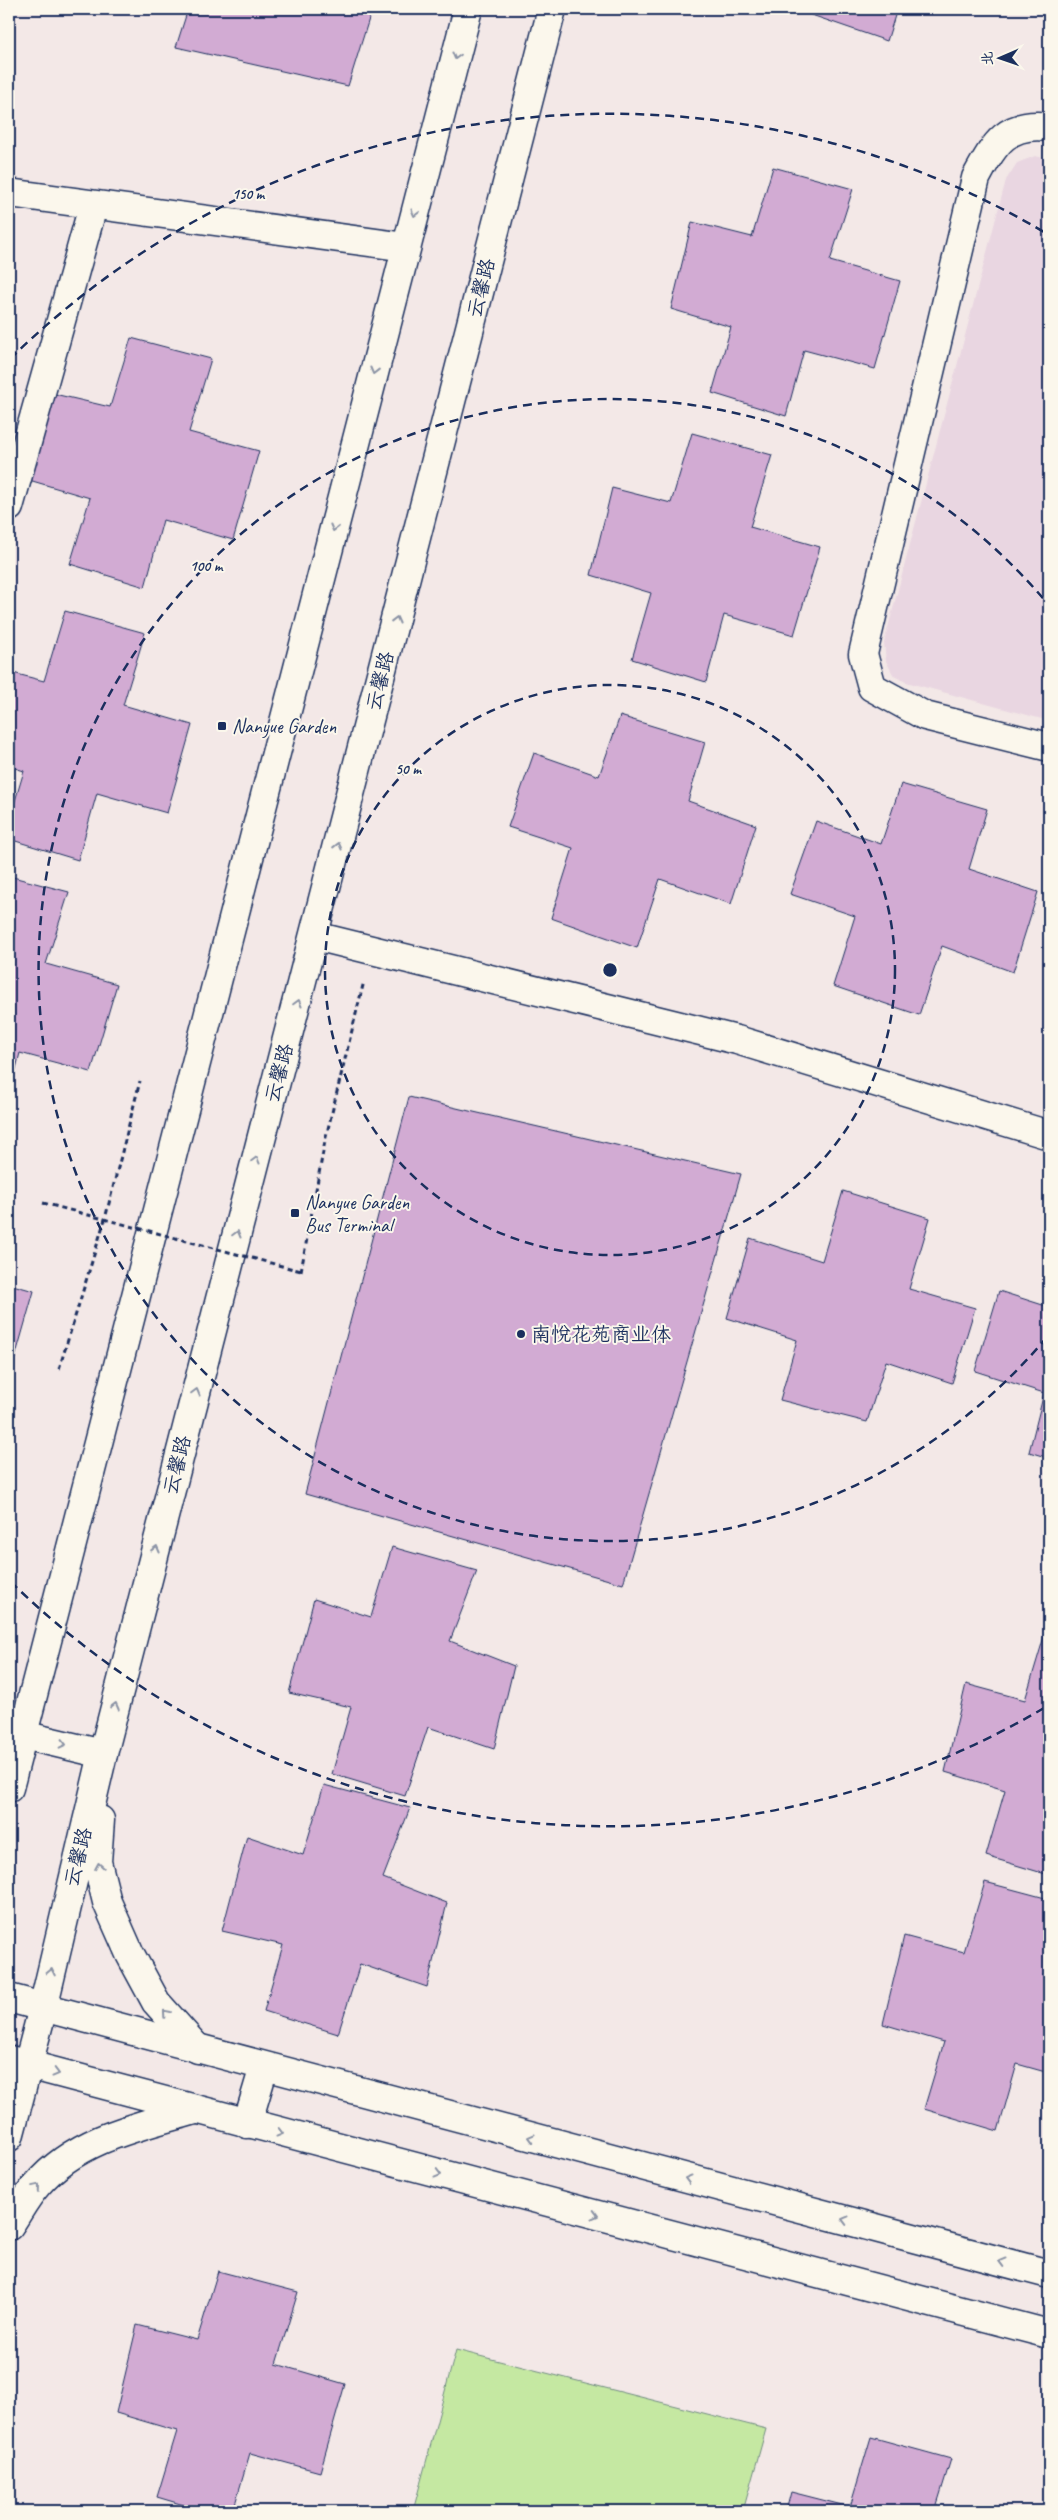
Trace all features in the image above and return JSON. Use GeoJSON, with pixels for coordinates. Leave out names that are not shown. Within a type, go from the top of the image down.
{"type":"FeatureCollection","features":[{"type":"Feature","properties":{"kind":"street"},"geometry":{"type":"LineString","coordinates":[[9,1788],[468,9]]}},
{"type":"Feature","properties":{"kind":"street","name":"云馨路"},"geometry":{"type":"LineString","coordinates":[[9,2138],[18,2062],[43,2008],[103,1754],[552,9]]}},
{"type":"Feature","properties":{"kind":"street"},"geometry":{"type":"LineString","coordinates":[[1049,127],[1017,127],[993,147],[976,178],[863,654],[872,687],[925,716],[1049,747]]}},
{"type":"Feature","properties":{"kind":"street"},"geometry":{"type":"LineString","coordinates":[[9,193],[93,206],[406,247]]}},
{"type":"Feature","properties":{"kind":"street"},"geometry":{"type":"LineString","coordinates":[[9,507],[93,206]]}},
{"type":"Feature","properties":{"kind":"street"},"geometry":{"type":"LineString","coordinates":[[315,936],[737,1040],[1049,1135]]}},
{"type":"Feature","properties":{"kind":"street"},"geometry":{"type":"LineString","coordinates":[[23,1735],[103,1754],[97,1862],[107,1902],[130,1954],[156,2002],[198,2049]]}},
{"type":"Feature","properties":{"kind":"street"},"geometry":{"type":"LineString","coordinates":[[9,1758],[23,1735]]}},
{"type":"Feature","properties":{"kind":"street"},"geometry":{"type":"LineString","coordinates":[[9,1998],[1049,2274]]}},
{"type":"Feature","properties":{"kind":"street"},"geometry":{"type":"LineString","coordinates":[[18,2062],[247,2124],[1049,2334]]}},
{"type":"Feature","properties":{"kind":"street"},"geometry":{"type":"LineString","coordinates":[[247,2124],[264,2067]]}},
{"type":"Feature","properties":{"kind":"street"},"geometry":{"type":"LineString","coordinates":[[9,2226],[37,2185],[71,2155],[120,2132],[194,2110]]}},
{"type":"Feature","properties":{"kind":"path"},"geometry":{"type":"LineString","coordinates":[[43,1203],[301,1271],[325,1141],[371,950]]}},
{"type":"Feature","properties":{"kind":"path"},"geometry":{"type":"LineString","coordinates":[[59,1369],[105,1219],[140,1081]]}},
{"type":"Feature","properties":{"kind":"shaded area"},"geometry":{"type":"Polygon","coordinates":[[[1035,156],[1049,159],[1049,721],[906,682],[894,676],[886,661],[884,643],[1006,180],[1017,163],[1035,156]]]}},
{"type":"Feature","properties":{"kind":"green space"},"geometry":{"type":"Polygon","coordinates":[[[456,2350],[766,2429],[743,2511],[413,2511],[456,2350]]]}},
{"type":"Feature","properties":{"kind":"building"},"geometry":{"type":"Polygon","coordinates":[[[188,9],[372,9],[348,86],[176,47],[188,9]]]}},
{"type":"Feature","properties":{"kind":"building"},"geometry":{"type":"Polygon","coordinates":[[[801,9],[897,9],[887,41],[800,11],[801,9]]]}},
{"type":"Feature","properties":{"kind":"building"},"geometry":{"type":"Polygon","coordinates":[[[773,167],[853,189],[830,261],[900,281],[875,369],[804,350],[786,416],[712,393],[731,327],[671,309],[692,222],[752,237],[773,167]]]}},
{"type":"Feature","properties":{"kind":"building"},"geometry":{"type":"Polygon","coordinates":[[[131,338],[211,359],[189,432],[259,451],[233,540],[163,520],[145,587],[70,564],[90,498],[29,480],[50,393],[110,407],[131,338]]]}},
{"type":"Feature","properties":{"kind":"building"},"geometry":{"type":"Polygon","coordinates":[[[692,433],[772,455],[750,527],[820,547],[794,635],[724,615],[706,682],[632,659],[651,593],[591,575],[612,488],[671,503],[692,433]]]}},
{"type":"Feature","properties":{"kind":"building"},"geometry":{"type":"Polygon","coordinates":[[[65,611],[145,633],[123,705],[192,725],[167,813],[97,793],[78,860],[9,839],[9,821],[24,771],[9,766],[9,672],[44,681],[65,611]]]}},
{"type":"Feature","properties":{"kind":"building"},"geometry":{"type":"Polygon","coordinates":[[[620,716],[705,742],[688,801],[756,825],[731,904],[660,879],[637,948],[551,918],[573,848],[508,827],[534,753],[599,776],[620,716]]]}},
{"type":"Feature","properties":{"kind":"building"},"geometry":{"type":"Polygon","coordinates":[[[901,784],[987,809],[969,869],[1038,892],[1013,972],[942,946],[919,1015],[833,986],[855,916],[790,894],[816,821],[881,844],[901,784]]]}},
{"type":"Feature","properties":{"kind":"building"},"geometry":{"type":"Polygon","coordinates":[[[9,876],[69,892],[46,964],[117,984],[91,1072],[20,1053],[9,1096],[9,876]]]}},
{"type":"Feature","properties":{"kind":"building","name":"南悦花苑商业体"},"geometry":{"type":"Polygon","coordinates":[[[409,1097],[741,1174],[623,1584],[305,1494],[409,1097]]]}},
{"type":"Feature","properties":{"kind":"building"},"geometry":{"type":"Polygon","coordinates":[[[843,1191],[930,1218],[909,1289],[975,1308],[952,1383],[886,1361],[867,1422],[780,1400],[797,1340],[727,1318],[750,1238],[822,1261],[843,1191]]]}},
{"type":"Feature","properties":{"kind":"building"},"geometry":{"type":"Polygon","coordinates":[[[9,1284],[34,1291],[9,1379],[9,1284]]]}},
{"type":"Feature","properties":{"kind":"building"},"geometry":{"type":"Polygon","coordinates":[[[999,1291],[1049,1307],[1049,1458],[1029,1452],[1044,1393],[975,1371],[999,1291]]]}},
{"type":"Feature","properties":{"kind":"building"},"geometry":{"type":"Polygon","coordinates":[[[392,1547],[477,1571],[450,1641],[514,1666],[494,1749],[428,1727],[405,1796],[332,1774],[351,1707],[289,1693],[314,1599],[371,1617],[392,1547]]]}},
{"type":"Feature","properties":{"kind":"building"},"geometry":{"type":"Polygon","coordinates":[[[1046,1630],[1049,1631],[1049,1875],[986,1856],[1005,1790],[945,1772],[966,1684],[1025,1700],[1046,1630]]]}},
{"type":"Feature","properties":{"kind":"building"},"geometry":{"type":"Polygon","coordinates":[[[324,1785],[410,1808],[383,1878],[447,1903],[427,1987],[360,1964],[338,2034],[264,2011],[283,1945],[222,1931],[247,1836],[303,1855],[324,1785]]]}},
{"type":"Feature","properties":{"kind":"building"},"geometry":{"type":"Polygon","coordinates":[[[985,1882],[1049,1899],[1049,1955],[1043,1976],[1049,1978],[1049,2073],[1017,2064],[998,2131],[924,2109],[944,2042],[883,2024],[904,1936],[964,1952],[985,1882]]]}},
{"type":"Feature","properties":{"kind":"building"},"geometry":{"type":"Polygon","coordinates":[[[218,2271],[298,2292],[276,2364],[345,2384],[320,2472],[250,2453],[233,2511],[204,2511],[157,2497],[177,2431],[116,2413],[137,2325],[197,2340],[218,2271]]]}},
{"type":"Feature","properties":{"kind":"building"},"geometry":{"type":"Polygon","coordinates":[[[871,2437],[951,2459],[935,2511],[786,2511],[791,2492],[850,2507],[871,2437]]]}},
{"type":"Feature","properties":{"kind":"place","name":"Nanyue Garden"},"geometry":{"type":"Point","coordinates":[222,726]}},
{"type":"Feature","properties":{"kind":"place","name":"Nanyue Garden Bus Terminal"},"geometry":{"type":"Point","coordinates":[295,1213]}},
{"type":"Feature","properties":{"kind":"place","name":"南悦花苑商业体"},"geometry":{"type":"Point","coordinates":[521,1334]}}]}
